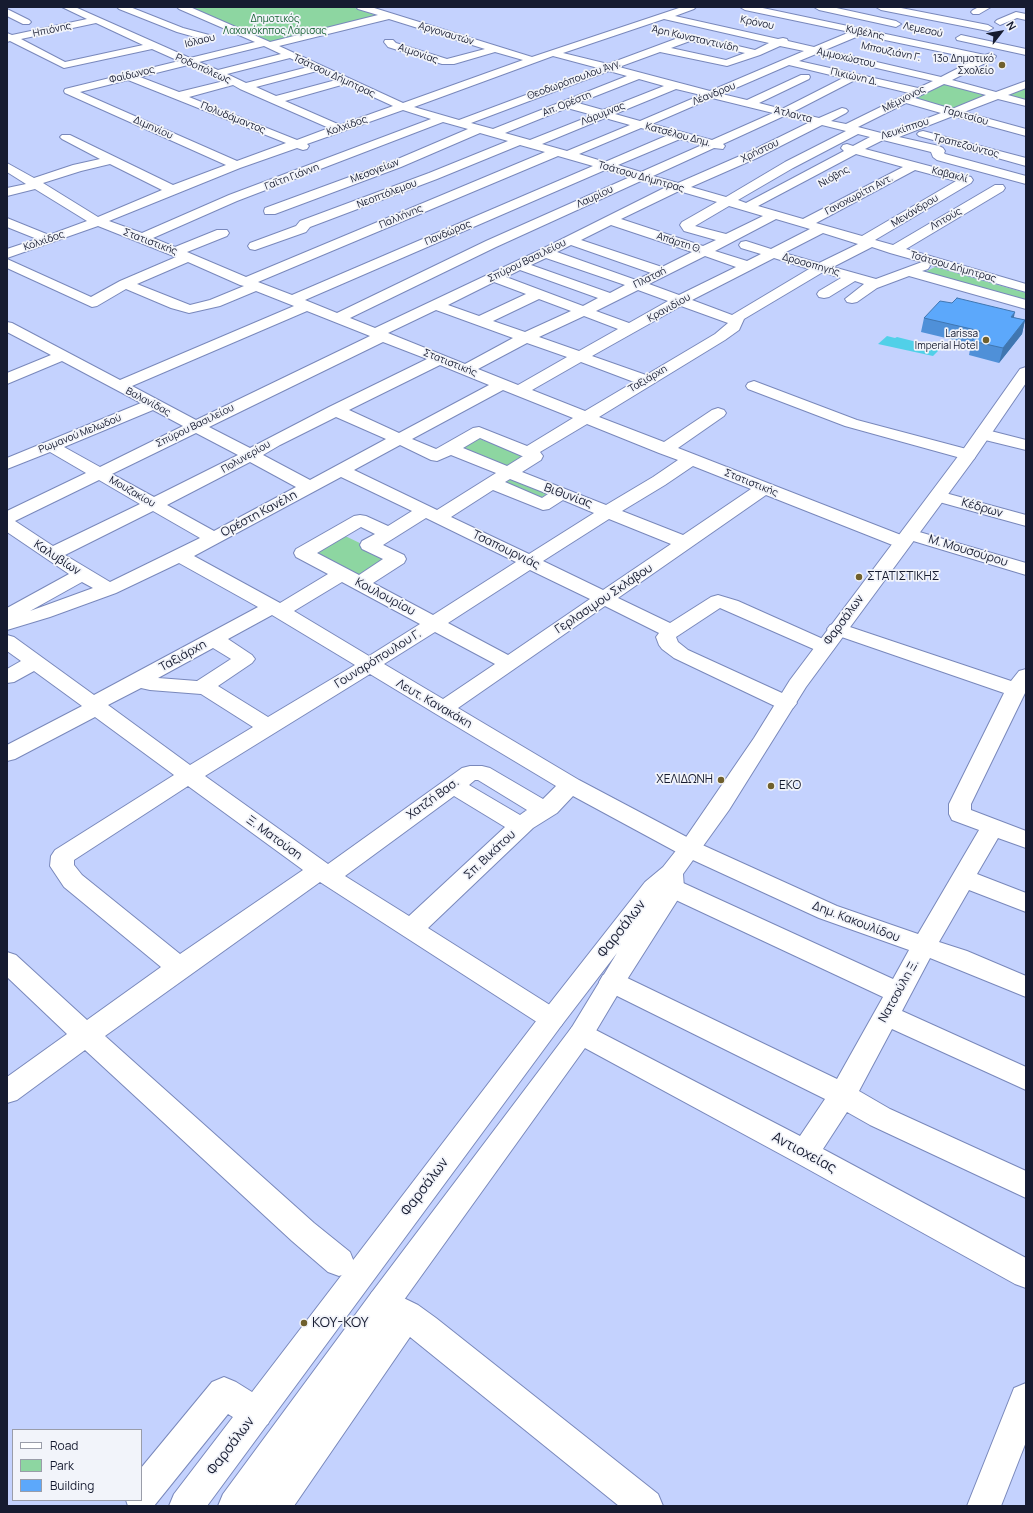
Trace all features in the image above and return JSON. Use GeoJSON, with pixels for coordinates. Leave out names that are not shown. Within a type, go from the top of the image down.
{"type":"FeatureCollection","features":[{"type":"Feature","properties":{"kind":"street"},"geometry":{"type":"LineString","coordinates":[[122,7],[153,20],[216,36]]}},
{"type":"Feature","properties":{"kind":"street","name":"Τσάτσου Δήμητρας"},"geometry":{"type":"LineString","coordinates":[[182,7],[267,44],[403,107],[677,188],[747,207],[774,212],[804,224],[1026,288]]}},
{"type":"Feature","properties":{"kind":"street","name":"Αργοναυτών"},"geometry":{"type":"LineString","coordinates":[[361,7],[532,60]]}},
{"type":"Feature","properties":{"kind":"street","name":"Κυβέλης"},"geometry":{"type":"LineString","coordinates":[[745,7],[985,58]]}},
{"type":"Feature","properties":{"kind":"street","name":"Λεμεσού"},"geometry":{"type":"LineString","coordinates":[[819,7],[845,10],[902,26]]}},
{"type":"Feature","properties":{"kind":"street"},"geometry":{"type":"LineString","coordinates":[[881,7],[1004,32]]}},
{"type":"Feature","properties":{"kind":"street"},"geometry":{"type":"LineString","coordinates":[[888,38],[918,14],[931,7]]}},
{"type":"Feature","properties":{"kind":"street"},"geometry":{"type":"LineString","coordinates":[[976,12],[986,7]]}},
{"type":"Feature","properties":{"kind":"street"},"geometry":{"type":"LineString","coordinates":[[1012,7],[1026,10]]}},
{"type":"Feature","properties":{"kind":"street"},"geometry":{"type":"LineString","coordinates":[[689,8],[702,11]]}},
{"type":"Feature","properties":{"kind":"street","name":"Κολχίδος"},"geometry":{"type":"LineString","coordinates":[[7,254],[89,225],[236,165],[552,53],[689,8]]}},
{"type":"Feature","properties":{"kind":"street"},"geometry":{"type":"LineString","coordinates":[[825,24],[845,10]]}},
{"type":"Feature","properties":{"kind":"street","name":"Ροδοπόλεως"},"geometry":{"type":"LineString","coordinates":[[65,11],[78,12],[98,20],[114,33],[132,28],[156,48],[340,129]]}},
{"type":"Feature","properties":{"kind":"street"},"geometry":{"type":"LineString","coordinates":[[132,28],[153,20],[193,11]]}},
{"type":"Feature","properties":{"kind":"street"},"geometry":{"type":"LineString","coordinates":[[7,12],[29,21],[11,25]]}},
{"type":"Feature","properties":{"kind":"street"},"geometry":{"type":"LineString","coordinates":[[1000,22],[1016,15],[1026,17]]}},
{"type":"Feature","properties":{"kind":"street","name":"Φαίδωνος"},"geometry":{"type":"LineString","coordinates":[[69,91],[388,16]]}},
{"type":"Feature","properties":{"kind":"street","name":"Αμμοχώστου"},"geometry":{"type":"LineString","coordinates":[[664,16],[918,74],[1026,103]]}},
{"type":"Feature","properties":{"kind":"street","name":"Ηπιόνης"},"geometry":{"type":"LineString","coordinates":[[9,38],[98,20]]}},
{"type":"Feature","properties":{"kind":"street","name":"Άρη Κωνσταντινίδη"},"geometry":{"type":"LineString","coordinates":[[635,25],[756,53]]}},
{"type":"Feature","properties":{"kind":"street"},"geometry":{"type":"LineString","coordinates":[[413,35],[433,30]]}},
{"type":"Feature","properties":{"kind":"street","name":"Ιόλαου"},"geometry":{"type":"LineString","coordinates":[[43,54],[64,65],[111,55],[184,45],[216,36],[239,32]]}},
{"type":"Feature","properties":{"kind":"street"},"geometry":{"type":"LineString","coordinates":[[615,32],[629,36],[629,38]]}},
{"type":"Feature","properties":{"kind":"street","name":"Λέανδρου"},"geometry":{"type":"LineString","coordinates":[[562,154],[713,95],[860,32]]}},
{"type":"Feature","properties":{"kind":"street","name":"Λεμεσού"},"geometry":{"type":"LineString","coordinates":[[949,35],[1026,52]]}},
{"type":"Feature","properties":{"kind":"street"},"geometry":{"type":"LineString","coordinates":[[661,49],[726,63],[756,53],[794,37]]}},
{"type":"Feature","properties":{"kind":"street"},"geometry":{"type":"LineString","coordinates":[[9,38],[43,54],[57,51]]}},
{"type":"Feature","properties":{"kind":"street","name":"Αιμονίας"},"geometry":{"type":"LineString","coordinates":[[400,38],[389,42],[440,61],[449,62],[494,49]]}},
{"type":"Feature","properties":{"kind":"street","name":"Θεοδωρόπουλου Άγγ."},"geometry":{"type":"LineString","coordinates":[[461,124],[536,94],[688,38]]}},
{"type":"Feature","properties":{"kind":"street","name":"Μέμνονος"},"geometry":{"type":"LineString","coordinates":[[728,239],[686,226],[690,222],[726,201],[789,165],[832,143],[852,129],[906,99],[985,58],[1026,39]]}},
{"type":"Feature","properties":{"kind":"street","name":"Μπουζιάνη Γ."},"geometry":{"type":"LineString","coordinates":[[839,41],[853,44]]}},
{"type":"Feature","properties":{"kind":"street"},"geometry":{"type":"LineString","coordinates":[[98,47],[111,55]]}},
{"type":"Feature","properties":{"kind":"street","name":"Άτλαντα"},"geometry":{"type":"LineString","coordinates":[[552,53],[748,104],[881,136],[903,135],[939,151],[937,154],[939,156],[970,166],[1026,180]]}},
{"type":"Feature","properties":{"kind":"street"},"geometry":{"type":"LineString","coordinates":[[573,58],[588,53]]}},
{"type":"Feature","properties":{"kind":"street"},"geometry":{"type":"LineString","coordinates":[[961,53],[948,62],[966,68]]}},
{"type":"Feature","properties":{"kind":"street"},"geometry":{"type":"LineString","coordinates":[[216,74],[291,56]]}},
{"type":"Feature","properties":{"kind":"street","name":"Πικιώνη Δ."},"geometry":{"type":"LineString","coordinates":[[789,62],[919,92]]}},
{"type":"Feature","properties":{"kind":"street"},"geometry":{"type":"LineString","coordinates":[[894,86],[936,66]]}},
{"type":"Feature","properties":{"kind":"street"},"geometry":{"type":"LineString","coordinates":[[244,87],[317,68]]}},
{"type":"Feature","properties":{"kind":"street","name":"Απ. Ορέστη"},"geometry":{"type":"LineString","coordinates":[[494,133],[640,75]]}},
{"type":"Feature","properties":{"kind":"street","name":"Πολυδάμαντος"},"geometry":{"type":"LineString","coordinates":[[128,76],[338,159]]}},
{"type":"Feature","properties":{"kind":"street"},"geometry":{"type":"LineString","coordinates":[[748,104],[805,77]]}},
{"type":"Feature","properties":{"kind":"street","name":"Λαυρίου"},"geometry":{"type":"LineString","coordinates":[[338,318],[491,244],[640,176],[715,144],[852,77]]}},
{"type":"Feature","properties":{"kind":"street"},"geometry":{"type":"LineString","coordinates":[[482,79],[502,85]]}},
{"type":"Feature","properties":{"kind":"street"},"geometry":{"type":"LineString","coordinates":[[275,100],[345,81]]}},
{"type":"Feature","properties":{"kind":"street"},"geometry":{"type":"LineString","coordinates":[[178,96],[234,82]]}},
{"type":"Feature","properties":{"kind":"street","name":"Λευκίππου"},"geometry":{"type":"LineString","coordinates":[[903,135],[1026,84]]}},
{"type":"Feature","properties":{"kind":"street","name":"Λάρυμνας"},"geometry":{"type":"LineString","coordinates":[[531,144],[675,85]]}},
{"type":"Feature","properties":{"kind":"street"},"geometry":{"type":"LineString","coordinates":[[558,86],[590,95]]}},
{"type":"Feature","properties":{"kind":"street"},"geometry":{"type":"LineString","coordinates":[[523,90],[536,94]]}},
{"type":"Feature","properties":{"kind":"street","name":"Διμηνίου"},"geometry":{"type":"LineString","coordinates":[[69,91],[236,165]]}},
{"type":"Feature","properties":{"kind":"street","name":"Γαριτσίου"},"geometry":{"type":"LineString","coordinates":[[906,99],[1026,133]]}},
{"type":"Feature","properties":{"kind":"street","name":"Κατσέλου Δημ."},"geometry":{"type":"LineString","coordinates":[[567,104],[789,165]]}},
{"type":"Feature","properties":{"kind":"street","name":"Χρήστου"},"geometry":{"type":"LineString","coordinates":[[677,188],[752,155],[842,111]]}},
{"type":"Feature","properties":{"kind":"street","name":"Γαΐτη Γιάννη"},"geometry":{"type":"LineString","coordinates":[[142,238],[233,198],[444,118]]}},
{"type":"Feature","properties":{"kind":"street","name":"Μεσογείων"},"geometry":{"type":"LineString","coordinates":[[270,211],[397,164],[479,129]]}},
{"type":"Feature","properties":{"kind":"street","name":"Πανδώρας"},"geometry":{"type":"LineString","coordinates":[[118,386],[453,231],[679,135]]}},
{"type":"Feature","properties":{"kind":"street","name":"Τραπεζούντος"},"geometry":{"type":"LineString","coordinates":[[903,135],[995,153],[1026,162]]}},
{"type":"Feature","properties":{"kind":"street","name":"Νιόβης"},"geometry":{"type":"LineString","coordinates":[[860,162],[874,155],[903,135]]}},
{"type":"Feature","properties":{"kind":"street","name":"Λευκίππου"},"geometry":{"type":"LineString","coordinates":[[747,207],[881,136]]}},
{"type":"Feature","properties":{"kind":"street"},"geometry":{"type":"LineString","coordinates":[[66,137],[172,190]]}},
{"type":"Feature","properties":{"kind":"street"},"geometry":{"type":"LineString","coordinates":[[952,176],[1026,138]]}},
{"type":"Feature","properties":{"kind":"street","name":"Νεοπτόλεμου"},"geometry":{"type":"LineString","coordinates":[[256,246],[301,229],[305,224],[434,176],[518,141]]}},
{"type":"Feature","properties":{"kind":"street","name":"Καβακλί"},"geometry":{"type":"LineString","coordinates":[[832,143],[1012,192]]}},
{"type":"Feature","properties":{"kind":"street","name":"Παλλήνης"},"geometry":{"type":"LineString","coordinates":[[125,284],[189,309],[215,302],[250,284],[404,215],[562,154]]}},
{"type":"Feature","properties":{"kind":"street"},"geometry":{"type":"LineString","coordinates":[[7,192],[77,168],[111,160]]}},
{"type":"Feature","properties":{"kind":"street"},"geometry":{"type":"LineString","coordinates":[[397,164],[434,176]]}},
{"type":"Feature","properties":{"kind":"street","name":"Γανοχωρίτη Αντ."},"geometry":{"type":"LineString","coordinates":[[804,224],[913,166]]}},
{"type":"Feature","properties":{"kind":"street","name":"Στατιστικής"},"geometry":{"type":"LineString","coordinates":[[7,167],[96,221],[142,238],[250,284],[380,334],[519,392],[764,488],[906,538]]}},
{"type":"Feature","properties":{"kind":"street","name":"Μενάνδρου"},"geometry":{"type":"LineString","coordinates":[[867,242],[966,180]]}},
{"type":"Feature","properties":{"kind":"street"},"geometry":{"type":"LineString","coordinates":[[193,182],[305,224]]}},
{"type":"Feature","properties":{"kind":"street","name":"Σπύρου Βασιλείου"},"geometry":{"type":"LineString","coordinates":[[7,518],[493,277],[519,259],[539,256],[656,196],[677,188]]}},
{"type":"Feature","properties":{"kind":"street","name":"Λητούς"},"geometry":{"type":"LineString","coordinates":[[894,250],[999,188]]}},
{"type":"Feature","properties":{"kind":"street","name":"Απάρτη Θ."},"geometry":{"type":"LineString","coordinates":[[569,209],[608,220],[748,266]]}},
{"type":"Feature","properties":{"kind":"street","name":"Πλατσή"},"geometry":{"type":"LineString","coordinates":[[466,369],[525,338],[611,298],[728,239],[774,212]]}},
{"type":"Feature","properties":{"kind":"street"},"geometry":{"type":"LineString","coordinates":[[404,215],[505,249]]}},
{"type":"Feature","properties":{"kind":"street"},"geometry":{"type":"LineString","coordinates":[[7,222],[48,239]]}},
{"type":"Feature","properties":{"kind":"street","name":"Κρανιδίου"},"geometry":{"type":"LineString","coordinates":[[519,392],[681,300],[821,229]]}},
{"type":"Feature","properties":{"kind":"street"},"geometry":{"type":"LineString","coordinates":[[175,252],[222,233]]}},
{"type":"Feature","properties":{"kind":"street"},"geometry":{"type":"LineString","coordinates":[[569,240],[663,272]]}},
{"type":"Feature","properties":{"kind":"street","name":"Ταξιάρχη"},"geometry":{"type":"LineString","coordinates":[[528,452],[720,337],[734,327],[736,321],[741,315],[763,301],[867,242]]}},
{"type":"Feature","properties":{"kind":"street","name":"Δροσοπηγής"},"geometry":{"type":"LineString","coordinates":[[746,245],[876,283]]}},
{"type":"Feature","properties":{"kind":"street"},"geometry":{"type":"LineString","coordinates":[[539,256],[637,285],[736,321]]}},
{"type":"Feature","properties":{"kind":"street"},"geometry":{"type":"LineString","coordinates":[[7,262],[92,303],[125,284],[189,258]]}},
{"type":"Feature","properties":{"kind":"street"},"geometry":{"type":"LineString","coordinates":[[519,259],[611,298]]}},
{"type":"Feature","properties":{"kind":"street"},"geometry":{"type":"LineString","coordinates":[[852,299],[876,283],[910,272],[933,262]]}},
{"type":"Feature","properties":{"kind":"street"},"geometry":{"type":"LineString","coordinates":[[436,271],[477,285]]}},
{"type":"Feature","properties":{"kind":"street"},"geometry":{"type":"LineString","coordinates":[[910,272],[1026,305]]}},
{"type":"Feature","properties":{"kind":"street"},"geometry":{"type":"LineString","coordinates":[[493,277],[631,329]]}},
{"type":"Feature","properties":{"kind":"street"},"geometry":{"type":"LineString","coordinates":[[824,294],[852,277]]}},
{"type":"Feature","properties":{"kind":"street"},"geometry":{"type":"LineString","coordinates":[[480,321],[538,294]]}},
{"type":"Feature","properties":{"kind":"street"},"geometry":{"type":"LineString","coordinates":[[435,305],[646,380]]}},
{"type":"Feature","properties":{"kind":"street","name":"Βαλανίδας"},"geometry":{"type":"LineString","coordinates":[[10,331],[62,356],[310,486]]}},
{"type":"Feature","properties":{"kind":"street"},"geometry":{"type":"LineString","coordinates":[[7,379],[62,356]]}},
{"type":"Feature","properties":{"kind":"street","name":"Πολυνερίου"},"geometry":{"type":"LineString","coordinates":[[52,554],[232,466],[274,441],[440,359]]}},
{"type":"Feature","properties":{"kind":"street","name":"Φαρσάλων"},"geometry":{"type":"LineString","coordinates":[[235,1506],[395,1309],[581,1034],[612,982],[670,893],[671,881],[690,849],[721,805],[797,685],[837,629],[968,455],[1026,372]]}},
{"type":"Feature","properties":{"kind":"street","name":"Ορέστη Κανέλη"},"geometry":{"type":"LineString","coordinates":[[7,624],[109,590],[180,556],[502,384]]}},
{"type":"Feature","properties":{"kind":"street"},"geometry":{"type":"LineString","coordinates":[[754,386],[851,423],[968,455]]}},
{"type":"Feature","properties":{"kind":"street","name":"Ρωμανού Μελωδού"},"geometry":{"type":"LineString","coordinates":[[7,464],[153,404]]}},
{"type":"Feature","properties":{"kind":"street"},"geometry":{"type":"LineString","coordinates":[[335,410],[437,456],[479,432],[535,456],[492,483],[431,514],[388,533],[369,545],[398,559],[360,583]]}},
{"type":"Feature","properties":{"kind":"street"},"geometry":{"type":"LineString","coordinates":[[665,449],[718,413]]}},
{"type":"Feature","properties":{"kind":"street"},"geometry":{"type":"LineString","coordinates":[[983,434],[1026,445]]}},
{"type":"Feature","properties":{"kind":"street","name":"Μουζακίου"},"geometry":{"type":"LineString","coordinates":[[51,446],[213,538]]}},
{"type":"Feature","properties":{"kind":"street","name":"Βιθυνίας"},"geometry":{"type":"LineString","coordinates":[[450,449],[561,494],[609,511],[686,543]]}},
{"type":"Feature","properties":{"kind":"street","name":"Γουναρόπουλου Γ."},"geometry":{"type":"LineString","coordinates":[[178,968],[74,881],[62,866],[63,856],[190,775],[369,665],[609,511],[659,481],[691,459]]}},
{"type":"Feature","properties":{"kind":"street","name":"Τσαπουρνιάς"},"geometry":{"type":"LineString","coordinates":[[341,470],[671,631]]}},
{"type":"Feature","properties":{"kind":"street"},"geometry":{"type":"LineString","coordinates":[[492,483],[543,505],[561,494]]}},
{"type":"Feature","properties":{"kind":"street","name":"Γερλασιμου Σκλάβου"},"geometry":{"type":"LineString","coordinates":[[443,709],[764,488]]}},
{"type":"Feature","properties":{"kind":"street","name":"Κέδρων"},"geometry":{"type":"LineString","coordinates":[[938,496],[1026,521]]}},
{"type":"Feature","properties":{"kind":"street","name":"Κουλουρίου"},"geometry":{"type":"LineString","coordinates":[[388,533],[360,520],[303,553],[510,664]]}},
{"type":"Feature","properties":{"kind":"street","name":"Καλυβίων"},"geometry":{"type":"LineString","coordinates":[[7,524],[82,574],[109,590]]}},
{"type":"Feature","properties":{"kind":"street","name":"Μ. Μουσούρου"},"geometry":{"type":"LineString","coordinates":[[906,538],[1026,569]]}},
{"type":"Feature","properties":{"kind":"street","name":"Λευτ. Κανακάκη"},"geometry":{"type":"LineString","coordinates":[[180,556],[276,609],[571,785],[690,849]]}},
{"type":"Feature","properties":{"kind":"street"},"geometry":{"type":"LineString","coordinates":[[7,616],[22,606],[82,574]]}},
{"type":"Feature","properties":{"kind":"street","name":"Ταξιάρχη"},"geometry":{"type":"LineString","coordinates":[[7,754],[213,639],[276,609],[342,574]]}},
{"type":"Feature","properties":{"kind":"street"},"geometry":{"type":"LineString","coordinates":[[786,703],[681,654],[669,645],[666,637],[671,631],[718,601],[731,605],[824,647]]}},
{"type":"Feature","properties":{"kind":"street"},"geometry":{"type":"LineString","coordinates":[[837,629],[1021,682],[960,804],[960,814],[992,828],[1026,840]]}},
{"type":"Feature","properties":{"kind":"street"},"geometry":{"type":"LineString","coordinates":[[200,688],[245,659],[213,639]]}},
{"type":"Feature","properties":{"kind":"street","name":"Ξ. Ματούση"},"geometry":{"type":"LineString","coordinates":[[7,641],[324,873],[552,1019]]}},
{"type":"Feature","properties":{"kind":"street"},"geometry":{"type":"LineString","coordinates":[[7,676],[36,662]]}},
{"type":"Feature","properties":{"kind":"street"},"geometry":{"type":"LineString","coordinates":[[140,679],[150,684],[209,690],[268,727]]}},
{"type":"Feature","properties":{"kind":"street","name":"Χατζή Βασ."},"geometry":{"type":"LineString","coordinates":[[7,1092],[178,968],[324,873],[470,773],[482,773],[544,810]]}},
{"type":"Feature","properties":{"kind":"street"},"geometry":{"type":"LineString","coordinates":[[453,785],[521,826]]}},
{"type":"Feature","properties":{"kind":"street","name":"Σπ. Βικάτου"},"geometry":{"type":"LineString","coordinates":[[411,929],[521,826],[544,810],[571,785]]}},
{"type":"Feature","properties":{"kind":"street","name":"Νατσούλη Ξ."},"geometry":{"type":"LineString","coordinates":[[805,1153],[842,1096],[924,946],[992,828]]}},
{"type":"Feature","properties":{"kind":"street","name":"Δημ. Κακουλίδου"},"geometry":{"type":"LineString","coordinates":[[690,849],[828,912],[965,961],[1026,987]]}},
{"type":"Feature","properties":{"kind":"street"},"geometry":{"type":"LineString","coordinates":[[963,878],[1026,903]]}},
{"type":"Feature","properties":{"kind":"street"},"geometry":{"type":"LineString","coordinates":[[671,881],[1026,1079]]}},
{"type":"Feature","properties":{"kind":"street","name":"Φαρσάλων"},"geometry":{"type":"LineString","coordinates":[[186,1506],[552,1019],[654,888],[671,881]]}},
{"type":"Feature","properties":{"kind":"street"},"geometry":{"type":"LineString","coordinates":[[7,962],[297,1227],[339,1262]]}},
{"type":"Feature","properties":{"kind":"street"},"geometry":{"type":"LineString","coordinates":[[612,982],[815,1080],[880,1117],[1026,1185]]}},
{"type":"Feature","properties":{"kind":"street","name":"Αντιοχείας"},"geometry":{"type":"LineString","coordinates":[[581,1034],[805,1153],[1026,1274]]}},
{"type":"Feature","properties":{"kind":"street"},"geometry":{"type":"LineString","coordinates":[[273,1506],[395,1309],[646,1506]]}},
{"type":"Feature","properties":{"kind":"street"},"geometry":{"type":"LineString","coordinates":[[142,1494],[224,1393],[256,1413]]}},
{"type":"Feature","properties":{"kind":"street"},"geometry":{"type":"LineString","coordinates":[[984,1506],[1026,1399]]}},
{"type":"Feature","properties":{"kind":"green space","name":"Δημοτικός Λαχανόκηπος Λάρισας"},"geometry":{"type":"Polygon","coordinates":[[[190,7],[352,7],[381,17],[273,43],[190,7]]]}},
{"type":"Feature","properties":{"kind":"green space"},"geometry":{"type":"Polygon","coordinates":[[[942,80],[998,95],[953,113],[906,99],[942,80]]]}},
{"type":"Feature","properties":{"kind":"green space"},"geometry":{"type":"Polygon","coordinates":[[[1026,84],[1026,103],[998,95],[1026,84]]]}},
{"type":"Feature","properties":{"kind":"green space"},"geometry":{"type":"Polygon","coordinates":[[[935,267],[1026,293],[1026,302],[923,273],[935,267]]]}},
{"type":"Feature","properties":{"kind":"green space"},"geometry":{"type":"Polygon","coordinates":[[[477,438],[524,455],[525,457],[509,467],[461,450],[477,438]]]}},
{"type":"Feature","properties":{"kind":"green space"},"geometry":{"type":"Polygon","coordinates":[[[508,477],[547,494],[540,498],[503,484],[508,477]]]}},
{"type":"Feature","properties":{"kind":"green space"},"geometry":{"type":"Polygon","coordinates":[[[341,534],[391,559],[361,578],[310,551],[341,534]]]}},
{"type":"Feature","properties":{"kind":"shaded area"},"geometry":{"type":"Polygon","coordinates":[[[887,336],[941,348],[933,356],[878,344],[887,336]]]}},
{"type":"Feature","properties":{"kind":"building"},"geometry":{"type":"Polygon","coordinates":[[[957,298],[1015,312],[1011,317],[1025,320],[1003,348],[972,341],[980,331],[924,318],[940,301],[952,303],[957,298]]]}},
{"type":"Feature","properties":{"kind":"place","name":"13ο Δημοτικό Σχολείο"},"geometry":{"type":"Point","coordinates":[1002,65]}},
{"type":"Feature","properties":{"kind":"place","name":"Larissa Imperial Hotel"},"geometry":{"type":"Point","coordinates":[986,340]}},
{"type":"Feature","properties":{"kind":"place","name":"ΣΤΑΤΙΣΤΙΚΗΣ"},"geometry":{"type":"Point","coordinates":[859,577]}},
{"type":"Feature","properties":{"kind":"place","name":"ΧΕΛΙΔΩΝΗ"},"geometry":{"type":"Point","coordinates":[721,780]}},
{"type":"Feature","properties":{"kind":"place","name":"EKO"},"geometry":{"type":"Point","coordinates":[771,786]}},
{"type":"Feature","properties":{"kind":"place","name":"ΚΟΥ-ΚΟΥ"},"geometry":{"type":"Point","coordinates":[304,1323]}}]}
